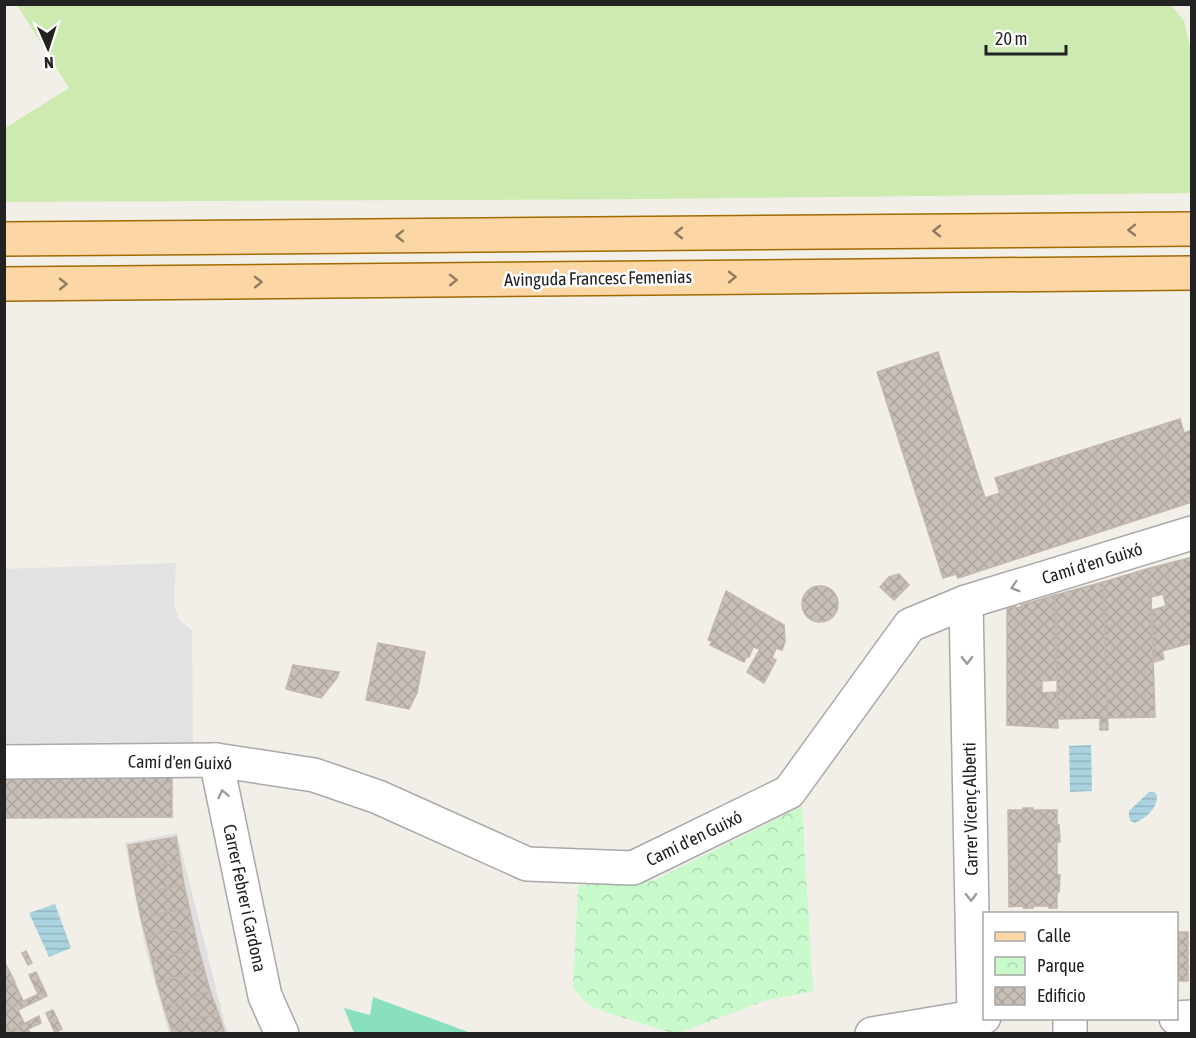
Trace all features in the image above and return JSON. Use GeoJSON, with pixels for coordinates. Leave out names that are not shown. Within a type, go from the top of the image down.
{"type":"FeatureCollection","features":[{"type":"Feature","properties":{"kind":"main road"},"geometry":{"type":"LineString","coordinates":[[4,239],[1191,229]]}},
{"type":"Feature","properties":{"kind":"main road","name":"Avinguda Francesc Femenias"},"geometry":{"type":"LineString","coordinates":[[4,284],[1191,273]]}},
{"type":"Feature","properties":{"kind":"street","name":"Camí d'en Guixó"},"geometry":{"type":"LineString","coordinates":[[4,762],[216,760],[314,776],[378,797],[527,864],[581,875],[633,868],[789,792],[910,625],[966,602],[1191,533]]}},
{"type":"Feature","properties":{"kind":"street","name":"Carrer Vicenç Alberti"},"geometry":{"type":"LineString","coordinates":[[966,602],[979,1017]]}},
{"type":"Feature","properties":{"kind":"street","name":"Carrer Febrer i Cardona"},"geometry":{"type":"LineString","coordinates":[[216,760],[265,996],[282,1034]]}},
{"type":"Feature","properties":{"kind":"street"},"geometry":{"type":"LineString","coordinates":[[872,1034],[979,1017]]}},
{"type":"Feature","properties":{"kind":"shaded area"},"geometry":{"type":"Polygon","coordinates":[[[176,563],[174,604],[179,620],[192,630],[193,743],[5,749],[4,569],[176,563]]]}},
{"type":"Feature","properties":{"kind":"shaded area"},"geometry":{"type":"Polygon","coordinates":[[[177,833],[229,1033],[169,1033],[146,951],[125,843],[177,833]]]}},
{"type":"Feature","properties":{"kind":"green space"},"geometry":{"type":"Polygon","coordinates":[[[17,5],[1171,5],[1184,21],[1191,51],[1191,193],[656,199],[5,202],[5,128],[69,88],[17,5]]]}},
{"type":"Feature","properties":{"kind":"green space"},"geometry":{"type":"Polygon","coordinates":[[[802,806],[813,991],[764,1001],[676,1034],[589,1005],[573,988],[578,885],[655,880],[802,806]]]}},
{"type":"Feature","properties":{"kind":"green space"},"geometry":{"type":"Polygon","coordinates":[[[373,997],[471,1033],[354,1033],[344,1008],[370,1015],[373,997]]]}},
{"type":"Feature","properties":{"kind":"water"},"geometry":{"type":"Polygon","coordinates":[[[1091,745],[1092,791],[1070,792],[1069,746],[1091,745]]]}},
{"type":"Feature","properties":{"kind":"water"},"geometry":{"type":"Polygon","coordinates":[[[1149,792],[1157,795],[1153,808],[1139,821],[1135,823],[1131,821],[1129,811],[1149,792]]]}},
{"type":"Feature","properties":{"kind":"water"},"geometry":{"type":"Polygon","coordinates":[[[55,904],[71,948],[49,957],[29,913],[55,904]]]}},
{"type":"Feature","properties":{"kind":"building"},"geometry":{"type":"Polygon","coordinates":[[[938,352],[985,498],[1000,493],[995,478],[1180,419],[1184,433],[1192,430],[1192,502],[958,578],[956,574],[943,578],[877,372],[938,352]]]}},
{"type":"Feature","properties":{"kind":"building"},"geometry":{"type":"Polygon","coordinates":[[[1192,558],[1192,643],[1162,651],[1164,659],[1154,662],[1152,610],[1166,606],[1163,594],[1151,597],[1150,568],[1192,558]]]}},
{"type":"Feature","properties":{"kind":"building"},"geometry":{"type":"Polygon","coordinates":[[[1150,568],[1155,717],[1107,718],[1103,582],[1150,568]]]}},
{"type":"Feature","properties":{"kind":"building"},"geometry":{"type":"Polygon","coordinates":[[[899,574],[909,585],[894,600],[880,587],[889,577],[899,574]]]}},
{"type":"Feature","properties":{"kind":"building"},"geometry":{"type":"Polygon","coordinates":[[[1103,582],[1108,730],[1100,730],[1100,718],[1058,719],[1055,595],[1103,582]]]}},
{"type":"Feature","properties":{"kind":"building"},"geometry":{"type":"Polygon","coordinates":[[[820,586],[833,591],[838,604],[833,617],[820,622],[807,617],[802,604],[807,591],[820,586]]]}},
{"type":"Feature","properties":{"kind":"building"},"geometry":{"type":"Polygon","coordinates":[[[726,591],[784,625],[785,642],[782,650],[776,648],[772,658],[776,660],[764,683],[747,672],[760,649],[753,647],[744,662],[710,645],[712,641],[708,640],[726,591]]]}},
{"type":"Feature","properties":{"kind":"building"},"geometry":{"type":"Polygon","coordinates":[[[1055,595],[1057,680],[1042,681],[1042,693],[1057,692],[1058,728],[1007,725],[1007,609],[1021,607],[1021,605],[1055,595]]]}},
{"type":"Feature","properties":{"kind":"building"},"geometry":{"type":"Polygon","coordinates":[[[378,643],[425,652],[417,693],[409,709],[366,700],[378,643]]]}},
{"type":"Feature","properties":{"kind":"building"},"geometry":{"type":"Polygon","coordinates":[[[293,665],[339,672],[321,698],[286,689],[293,665]]]}},
{"type":"Feature","properties":{"kind":"building"},"geometry":{"type":"Polygon","coordinates":[[[172,768],[172,817],[4,818],[4,769],[172,768]]]}},
{"type":"Feature","properties":{"kind":"building"},"geometry":{"type":"Polygon","coordinates":[[[1023,808],[1057,810],[1060,842],[1057,842],[1057,874],[1060,875],[1057,908],[1049,908],[1049,906],[1009,907],[1008,810],[1023,810],[1023,808]]]}},
{"type":"Feature","properties":{"kind":"building"},"geometry":{"type":"Polygon","coordinates":[[[176,837],[180,861],[132,871],[128,845],[176,837]]]}},
{"type":"Feature","properties":{"kind":"building"},"geometry":{"type":"Polygon","coordinates":[[[180,861],[184,885],[136,894],[132,871],[180,861]]]}},
{"type":"Feature","properties":{"kind":"building"},"geometry":{"type":"Polygon","coordinates":[[[184,885],[189,907],[141,918],[136,894],[184,885]]]}},
{"type":"Feature","properties":{"kind":"building"},"geometry":{"type":"Polygon","coordinates":[[[189,907],[193,925],[146,937],[141,918],[189,907]]]}},
{"type":"Feature","properties":{"kind":"building"},"geometry":{"type":"Polygon","coordinates":[[[193,925],[198,947],[152,961],[146,937],[193,925]]]}},
{"type":"Feature","properties":{"kind":"building"},"geometry":{"type":"Polygon","coordinates":[[[1178,932],[1188,932],[1188,981],[1178,981],[1178,932]]]}},
{"type":"Feature","properties":{"kind":"building"},"geometry":{"type":"Polygon","coordinates":[[[198,947],[204,969],[157,983],[152,961],[198,947]]]}},
{"type":"Feature","properties":{"kind":"building"},"geometry":{"type":"Polygon","coordinates":[[[26,951],[32,963],[28,965],[22,953],[26,951]]]}},
{"type":"Feature","properties":{"kind":"building"},"geometry":{"type":"Polygon","coordinates":[[[4,961],[15,982],[4,986],[4,961]]]}},
{"type":"Feature","properties":{"kind":"building"},"geometry":{"type":"Polygon","coordinates":[[[204,969],[210,991],[164,1007],[157,983],[204,969]]]}},
{"type":"Feature","properties":{"kind":"building"},"geometry":{"type":"Polygon","coordinates":[[[36,972],[45,991],[38,994],[29,975],[36,972]]]}},
{"type":"Feature","properties":{"kind":"building"},"geometry":{"type":"Polygon","coordinates":[[[14,982],[23,1001],[4,1010],[4,986],[14,982]]]}},
{"type":"Feature","properties":{"kind":"building"},"geometry":{"type":"Polygon","coordinates":[[[45,991],[47,996],[18,1010],[24,1023],[4,1033],[4,1010],[45,991]]]}},
{"type":"Feature","properties":{"kind":"building"},"geometry":{"type":"Polygon","coordinates":[[[210,991],[218,1012],[171,1029],[164,1007],[210,991]]]}},
{"type":"Feature","properties":{"kind":"building"},"geometry":{"type":"Polygon","coordinates":[[[53,1010],[62,1029],[55,1033],[46,1013],[53,1010]]]}},
{"type":"Feature","properties":{"kind":"building"},"geometry":{"type":"Polygon","coordinates":[[[218,1012],[225,1034],[173,1034],[171,1029],[218,1012]]]}},
{"type":"Feature","properties":{"kind":"building"},"geometry":{"type":"Polygon","coordinates":[[[39,1016],[41,1023],[28,1029],[31,1034],[4,1034],[39,1016]]]}}]}
